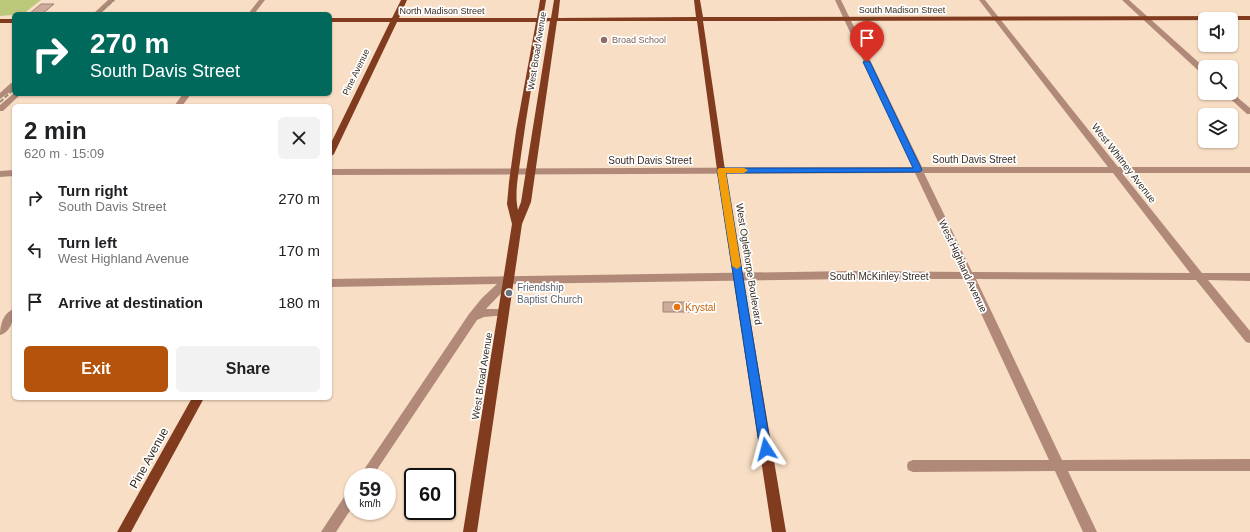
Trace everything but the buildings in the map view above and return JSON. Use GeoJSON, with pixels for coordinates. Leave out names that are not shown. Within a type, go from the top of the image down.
{"type":"FeatureCollection","features":[{"type":"Feature","properties":{"kind":"main road","name":"Pine Avenue"},"geometry":{"type":"LineString","coordinates":[[332,150],[404,0]]}},
{"type":"Feature","properties":{"kind":"main road","name":"West Broad Avenue"},"geometry":{"type":"LineString","coordinates":[[517,224],[512,204],[515,171],[520,131],[543,0]]}},
{"type":"Feature","properties":{"kind":"main road","name":"West Broad Avenue"},"geometry":{"type":"LineString","coordinates":[[470,532],[517,224],[526,202],[557,0]]}},
{"type":"Feature","properties":{"kind":"main road","name":"West Oglethorpe Boulevard"},"geometry":{"type":"LineString","coordinates":[[696,0],[721,170],[779,532]]}},
{"type":"Feature","properties":{"kind":"main road","name":"South Madison Street"},"geometry":{"type":"LineString","coordinates":[[554,19],[1250,18]]}},
{"type":"Feature","properties":{"kind":"main road","name":"North Madison Street"},"geometry":{"type":"LineString","coordinates":[[332,20],[554,19]]}},
{"type":"Feature","properties":{"kind":"main road"},"geometry":{"type":"LineString","coordinates":[[0,21],[12,21]]}},
{"type":"Feature","properties":{"kind":"main road","name":"Pine Avenue"},"geometry":{"type":"LineString","coordinates":[[124,532],[197,400]]}},
{"type":"Feature","properties":{"kind":"street"},"geometry":{"type":"LineString","coordinates":[[98,12],[112,0]]}},
{"type":"Feature","properties":{"kind":"street"},"geometry":{"type":"LineString","coordinates":[[104,12],[118,0]]}},
{"type":"Feature","properties":{"kind":"street"},"geometry":{"type":"LineString","coordinates":[[253,12],[262,0]]}},
{"type":"Feature","properties":{"kind":"street","name":"West Highland Avenue"},"geometry":{"type":"LineString","coordinates":[[838,0],[1090,532]]}},
{"type":"Feature","properties":{"kind":"street","name":"West Whitney Avenue"},"geometry":{"type":"LineString","coordinates":[[982,0],[1250,339]]}},
{"type":"Feature","properties":{"kind":"street"},"geometry":{"type":"LineString","coordinates":[[1126,0],[1198,66]]}},
{"type":"Feature","properties":{"kind":"street"},"geometry":{"type":"LineString","coordinates":[[0,97],[12,87]]}},
{"type":"Feature","properties":{"kind":"street"},"geometry":{"type":"LineString","coordinates":[[0,109],[15,96]]}},
{"type":"Feature","properties":{"kind":"street"},"geometry":{"type":"LineString","coordinates":[[180,104],[186,96]]}},
{"type":"Feature","properties":{"kind":"street"},"geometry":{"type":"LineString","coordinates":[[1236,100],[1250,112]]}},
{"type":"Feature","properties":{"kind":"street","name":"South Davis Street"},"geometry":{"type":"LineString","coordinates":[[332,172],[1250,170]]}},
{"type":"Feature","properties":{"kind":"street"},"geometry":{"type":"LineString","coordinates":[[0,174],[12,174]]}},
{"type":"Feature","properties":{"kind":"street","name":"South McKinley Street"},"geometry":{"type":"LineString","coordinates":[[332,283],[852,275],[968,277],[1250,277]]}},
{"type":"Feature","properties":{"kind":"street"},"geometry":{"type":"LineString","coordinates":[[371,468],[473,317],[486,301],[508,280]]}},
{"type":"Feature","properties":{"kind":"street"},"geometry":{"type":"LineString","coordinates":[[473,317],[483,313],[504,312]]}},
{"type":"Feature","properties":{"kind":"street"},"geometry":{"type":"LineString","coordinates":[[0,331],[12,316]]}},
{"type":"Feature","properties":{"kind":"street"},"geometry":{"type":"LineString","coordinates":[[913,466],[1250,465]]}},
{"type":"Feature","properties":{"kind":"street"},"geometry":{"type":"LineString","coordinates":[[328,532],[344,508]]}},
{"type":"Feature","properties":{"kind":"green space"},"geometry":{"type":"Polygon","coordinates":[[[0,0],[41,0],[26,12],[12,12],[12,15],[0,16],[0,0]]]}},
{"type":"Feature","properties":{"kind":"railway"},"geometry":{"type":"LineString","coordinates":[[100,12],[114,0]]}},
{"type":"Feature","properties":{"kind":"railway"},"geometry":{"type":"LineString","coordinates":[[0,102],[12,91]]}},
{"type":"Feature","properties":{"kind":"slow traffic"},"geometry":{"type":"LineString","coordinates":[[737,266],[721,170],[744,170]]}},
{"type":"Feature","properties":{"kind":"place","name":"Broad School"},"geometry":{"type":"Point","coordinates":[604,40]}},
{"type":"Feature","properties":{"kind":"place","name":"Friendship Baptist Church"},"geometry":{"type":"Point","coordinates":[509,293]}},
{"type":"Feature","properties":{"kind":"place","name":"Krystal"},"geometry":{"type":"Point","coordinates":[677,307]}},
{"type":"Feature","properties":{"kind":"route"},"geometry":{"type":"LineString","coordinates":[[766,449],[721,170],[918,170],[867,62]]}}]}
